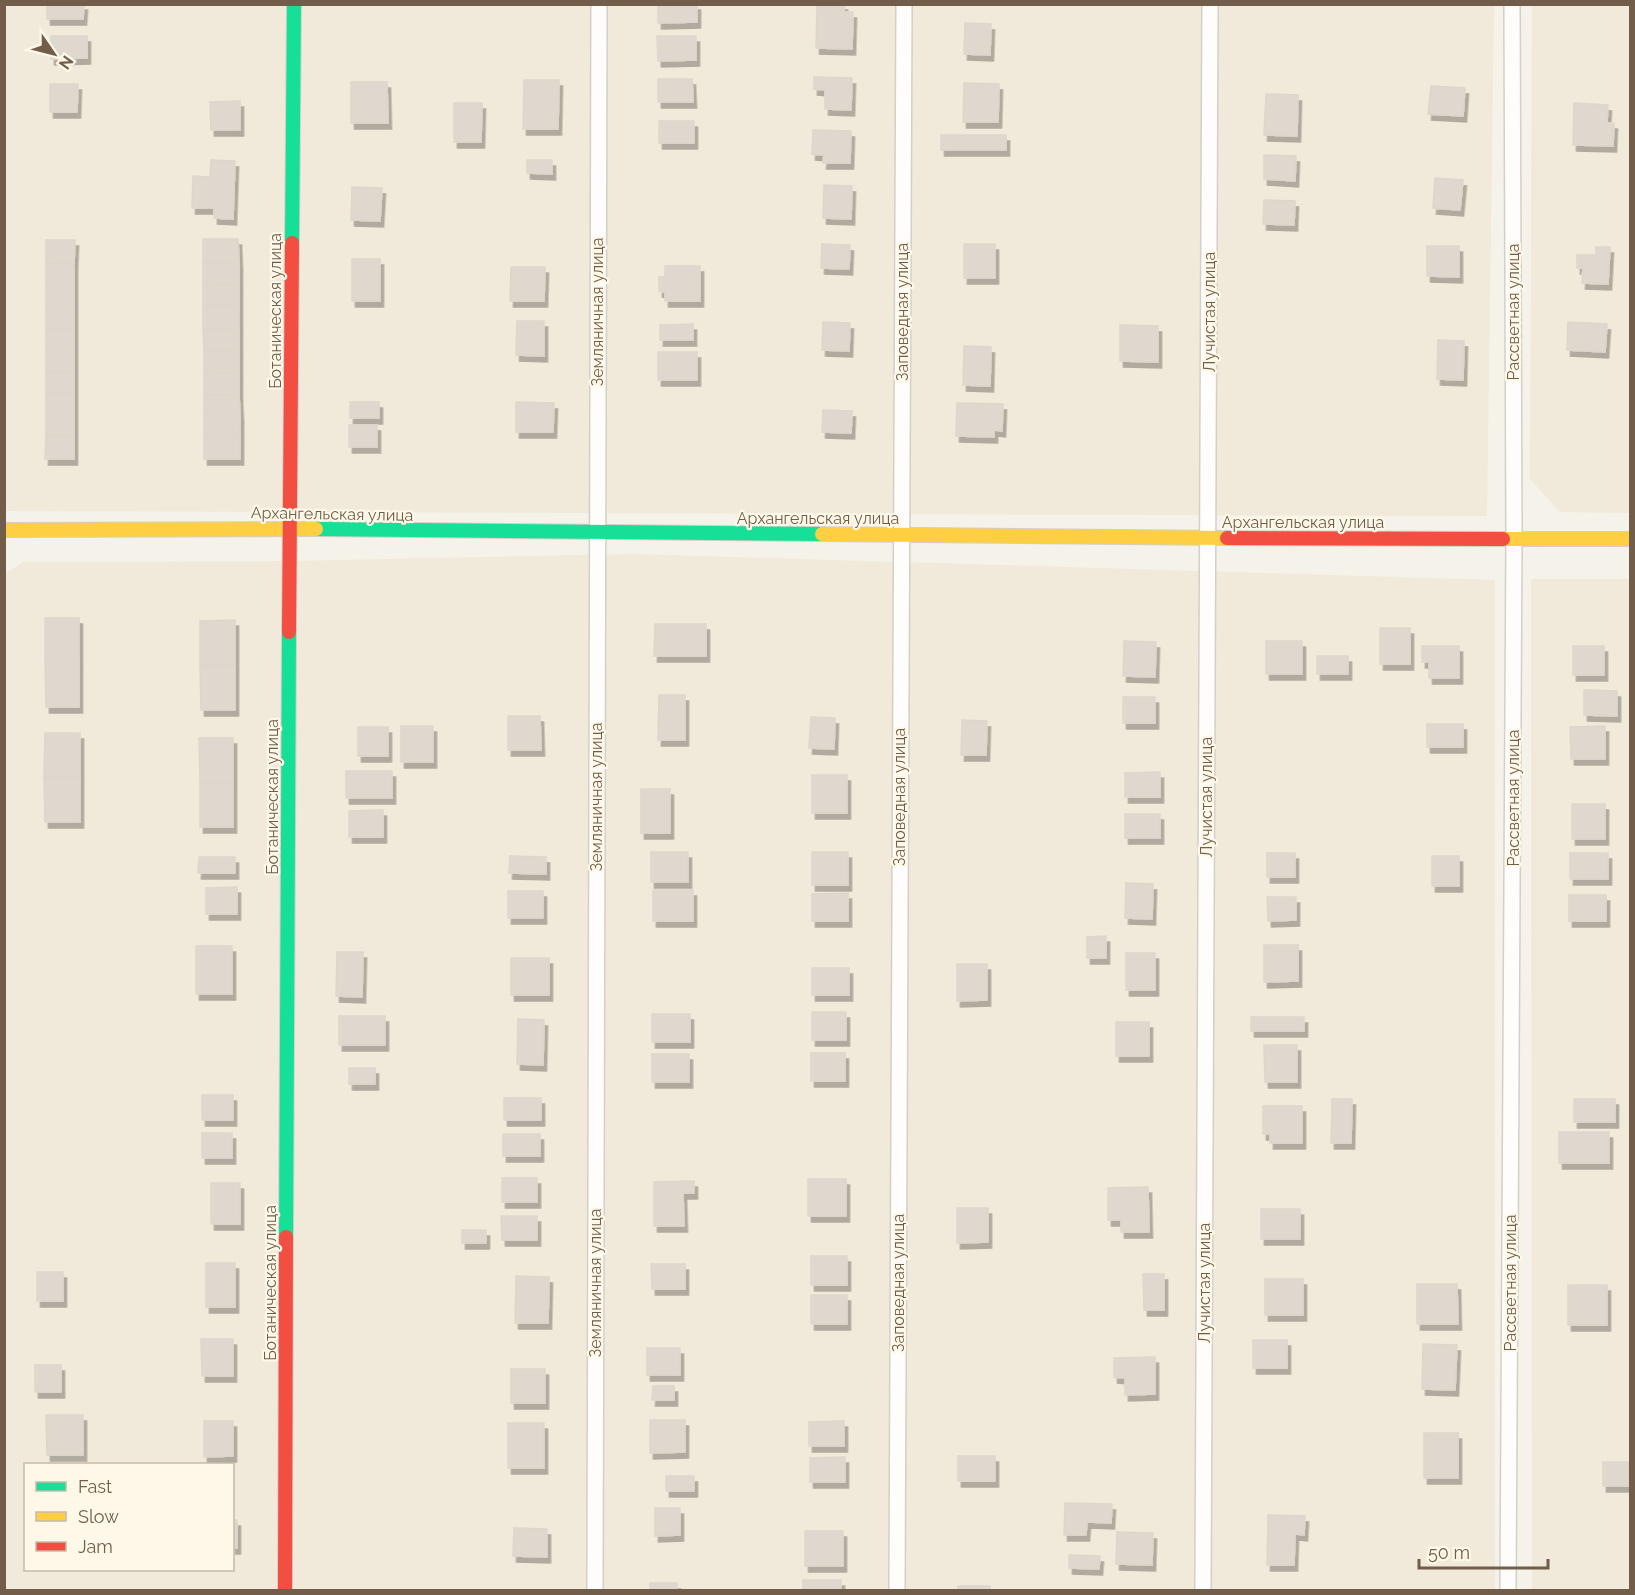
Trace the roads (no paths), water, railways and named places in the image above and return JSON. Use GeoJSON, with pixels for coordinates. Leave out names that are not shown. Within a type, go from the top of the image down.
{"type":"FeatureCollection","features":[{"type":"Feature","properties":{"kind":"street","name":"Ботаническая улица"},"geometry":{"type":"LineString","coordinates":[[285,1590],[294,4]]}},
{"type":"Feature","properties":{"kind":"street","name":"Земляничная улица"},"geometry":{"type":"LineString","coordinates":[[595,1590],[599,4]]}},
{"type":"Feature","properties":{"kind":"street","name":"Заповедная улица"},"geometry":{"type":"LineString","coordinates":[[897,1590],[904,4]]}},
{"type":"Feature","properties":{"kind":"street","name":"Лучистая улица"},"geometry":{"type":"LineString","coordinates":[[1203,1590],[1210,4]]}},
{"type":"Feature","properties":{"kind":"street","name":"Рассветная улица"},"geometry":{"type":"LineString","coordinates":[[1508,1590],[1514,538],[1512,4]]}},
{"type":"Feature","properties":{"kind":"street","name":"Архангельская улица"},"geometry":{"type":"LineString","coordinates":[[4,530],[1630,539]]}}]}
